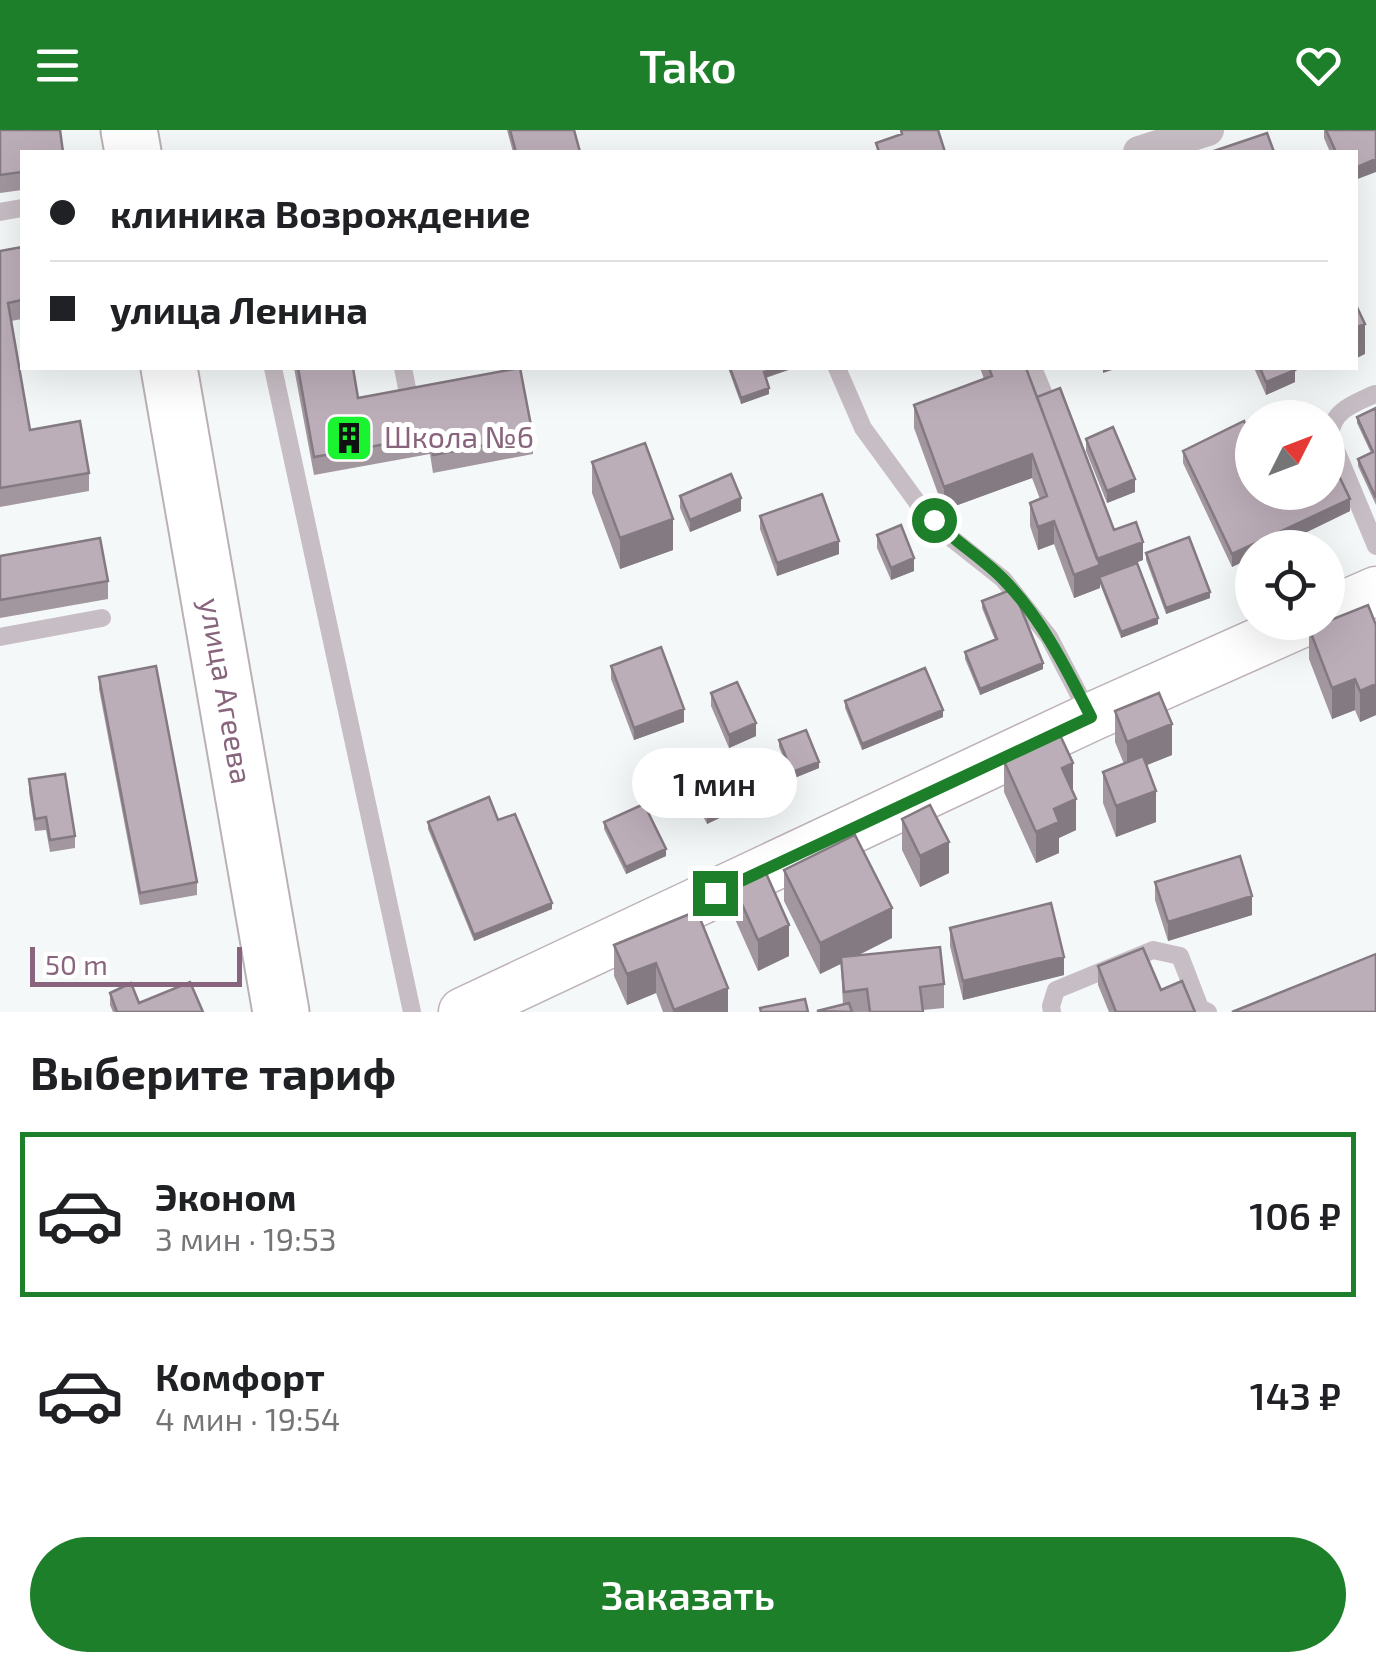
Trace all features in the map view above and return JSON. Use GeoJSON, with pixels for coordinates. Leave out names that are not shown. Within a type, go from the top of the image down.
{"type":"FeatureCollection","features":[{"type":"Feature","properties":{"kind":"highway","name":"улица Агеева"},"geometry":{"type":"LineString","coordinates":[[169,370],[282,1012]]}},
{"type":"Feature","properties":{"kind":"main road"},"geometry":{"type":"LineString","coordinates":[[1345,604],[1376,590]]}},
{"type":"Feature","properties":{"kind":"main road"},"geometry":{"type":"LineString","coordinates":[[464,1012],[1091,717],[1264,640]]}},
{"type":"Feature","properties":{"kind":"street"},"geometry":{"type":"LineString","coordinates":[[1148,143],[1208,130]]}},
{"type":"Feature","properties":{"kind":"lane"},"geometry":{"type":"LineString","coordinates":[[273,370],[412,1012]]}},
{"type":"Feature","properties":{"kind":"lane"},"geometry":{"type":"LineString","coordinates":[[403,370],[407,388]]}},
{"type":"Feature","properties":{"kind":"lane"},"geometry":{"type":"LineString","coordinates":[[838,370],[863,428],[917,502],[950,538],[1003,579],[1049,637],[1091,717]]}},
{"type":"Feature","properties":{"kind":"lane"},"geometry":{"type":"LineString","coordinates":[[1034,370],[1043,392]]}},
{"type":"Feature","properties":{"kind":"lane"},"geometry":{"type":"LineString","coordinates":[[1375,394],[1339,412],[1331,423],[1330,436],[1376,546]]}},
{"type":"Feature","properties":{"kind":"lane"},"geometry":{"type":"LineString","coordinates":[[0,637],[102,618]]}},
{"type":"Feature","properties":{"kind":"lane"},"geometry":{"type":"LineString","coordinates":[[1052,1012],[1050,1006],[1056,990],[1153,950],[1180,956],[1200,1008],[1208,1012]]}},
{"type":"Feature","properties":{"kind":"building"},"geometry":{"type":"Polygon","coordinates":[[[0,130],[60,130],[63,150],[20,150],[20,172],[0,175],[0,130]]]}},
{"type":"Feature","properties":{"kind":"building"},"geometry":{"type":"Polygon","coordinates":[[[510,130],[574,130],[579,150],[515,150],[510,130]]]}},
{"type":"Feature","properties":{"kind":"building"},"geometry":{"type":"Polygon","coordinates":[[[901,130],[938,130],[944,150],[878,150],[876,143],[902,134],[901,130]]]}},
{"type":"Feature","properties":{"kind":"building"},"geometry":{"type":"Polygon","coordinates":[[[1326,130],[1376,130],[1376,159],[1358,167],[1358,150],[1335,150],[1326,130]]]}},
{"type":"Feature","properties":{"kind":"building"},"geometry":{"type":"Polygon","coordinates":[[[1267,133],[1273,150],[1217,150],[1267,133]]]}},
{"type":"Feature","properties":{"kind":"building"},"geometry":{"type":"Polygon","coordinates":[[[20,247],[20,300],[8,303],[30,430],[80,421],[89,473],[0,488],[0,251],[20,247]]]}},
{"type":"Feature","properties":{"kind":"building"},"geometry":{"type":"Polygon","coordinates":[[[298,370],[353,370],[358,398],[520,370],[533,436],[433,455],[430,436],[314,457],[298,370]]]}},
{"type":"Feature","properties":{"kind":"building"},"geometry":{"type":"Polygon","coordinates":[[[731,370],[770,370],[764,372],[769,388],[741,398],[731,370]]]}},
{"type":"Feature","properties":{"kind":"building"},"geometry":{"type":"Polygon","coordinates":[[[990,370],[1027,370],[1100,565],[1074,575],[1054,521],[1038,527],[1030,503],[1047,496],[1032,454],[944,487],[914,405],[992,376],[990,370]]]}},
{"type":"Feature","properties":{"kind":"building"},"geometry":{"type":"Polygon","coordinates":[[[1261,370],[1295,370],[1266,382],[1261,370]]]}},
{"type":"Feature","properties":{"kind":"building"},"geometry":{"type":"Polygon","coordinates":[[[1060,388],[1114,530],[1136,522],[1143,542],[1097,559],[1037,397],[1060,388]]]}},
{"type":"Feature","properties":{"kind":"building"},"geometry":{"type":"Polygon","coordinates":[[[1376,408],[1376,498],[1358,459],[1373,452],[1357,417],[1376,408]]]}},
{"type":"Feature","properties":{"kind":"building"},"geometry":{"type":"Polygon","coordinates":[[[1235,425],[1235,510],[1326,510],[1283,530],[1235,530],[1232,554],[1183,451],[1235,425]]]}},
{"type":"Feature","properties":{"kind":"building"},"geometry":{"type":"Polygon","coordinates":[[[1113,427],[1135,479],[1107,491],[1086,439],[1113,427]]]}},
{"type":"Feature","properties":{"kind":"building"},"geometry":{"type":"Polygon","coordinates":[[[645,443],[673,519],[620,538],[592,462],[645,443]]]}},
{"type":"Feature","properties":{"kind":"building"},"geometry":{"type":"Polygon","coordinates":[[[731,474],[741,498],[690,520],[680,496],[731,474]]]}},
{"type":"Feature","properties":{"kind":"building"},"geometry":{"type":"Polygon","coordinates":[[[822,494],[839,541],[777,563],[760,516],[822,494]]]}},
{"type":"Feature","properties":{"kind":"building"},"geometry":{"type":"Polygon","coordinates":[[[901,525],[914,558],[891,568],[877,535],[901,525]]]}},
{"type":"Feature","properties":{"kind":"building"},"geometry":{"type":"Polygon","coordinates":[[[1189,537],[1210,592],[1166,608],[1146,553],[1189,537]]]}},
{"type":"Feature","properties":{"kind":"building"},"geometry":{"type":"Polygon","coordinates":[[[100,538],[108,581],[0,600],[0,556],[100,538]]]}},
{"type":"Feature","properties":{"kind":"building"},"geometry":{"type":"Polygon","coordinates":[[[1137,563],[1158,618],[1121,632],[1099,577],[1137,563]]]}},
{"type":"Feature","properties":{"kind":"building"},"geometry":{"type":"Polygon","coordinates":[[[1013,589],[1043,663],[980,689],[965,652],[997,639],[982,601],[1013,589]]]}},
{"type":"Feature","properties":{"kind":"building"},"geometry":{"type":"Polygon","coordinates":[[[1368,605],[1376,625],[1376,684],[1360,691],[1355,679],[1332,688],[1314,640],[1345,640],[1345,614],[1368,605]]]}},
{"type":"Feature","properties":{"kind":"building"},"geometry":{"type":"Polygon","coordinates":[[[661,647],[684,709],[634,728],[611,666],[661,647]]]}},
{"type":"Feature","properties":{"kind":"building"},"geometry":{"type":"Polygon","coordinates":[[[156,666],[197,882],[140,893],[99,677],[156,666]]]}},
{"type":"Feature","properties":{"kind":"building"},"geometry":{"type":"Polygon","coordinates":[[[925,668],[943,710],[862,744],[845,701],[925,668]]]}},
{"type":"Feature","properties":{"kind":"building"},"geometry":{"type":"Polygon","coordinates":[[[737,682],[756,723],[729,735],[711,693],[737,682]]]}},
{"type":"Feature","properties":{"kind":"building"},"geometry":{"type":"Polygon","coordinates":[[[1159,693],[1172,724],[1127,742],[1115,711],[1159,693]]]}},
{"type":"Feature","properties":{"kind":"building"},"geometry":{"type":"Polygon","coordinates":[[[806,730],[819,762],[792,772],[779,740],[806,730]]]}},
{"type":"Feature","properties":{"kind":"building"},"geometry":{"type":"Polygon","coordinates":[[[1060,735],[1073,763],[1062,768],[1076,799],[1054,809],[1059,822],[1036,832],[1004,761],[1060,735]]]}},
{"type":"Feature","properties":{"kind":"building"},"geometry":{"type":"Polygon","coordinates":[[[1143,756],[1156,791],[1116,806],[1103,772],[1143,756]]]}},
{"type":"Feature","properties":{"kind":"building"},"geometry":{"type":"Polygon","coordinates":[[[720,769],[734,798],[707,812],[692,782],[720,769]]]}},
{"type":"Feature","properties":{"kind":"building"},"geometry":{"type":"Polygon","coordinates":[[[65,774],[75,836],[50,840],[46,817],[35,819],[29,779],[65,774]]]}},
{"type":"Feature","properties":{"kind":"building"},"geometry":{"type":"Polygon","coordinates":[[[489,797],[498,820],[515,814],[552,903],[474,935],[428,822],[489,797]]]}},
{"type":"Feature","properties":{"kind":"building"},"geometry":{"type":"Polygon","coordinates":[[[644,804],[666,849],[626,867],[604,822],[644,804]]]}},
{"type":"Feature","properties":{"kind":"building"},"geometry":{"type":"Polygon","coordinates":[[[930,805],[949,842],[920,856],[902,819],[930,805]]]}},
{"type":"Feature","properties":{"kind":"building"},"geometry":{"type":"Polygon","coordinates":[[[855,835],[892,908],[820,943],[784,870],[855,835]]]}},
{"type":"Feature","properties":{"kind":"building"},"geometry":{"type":"Polygon","coordinates":[[[1240,856],[1252,896],[1168,922],[1155,882],[1240,856]]]}},
{"type":"Feature","properties":{"kind":"building"},"geometry":{"type":"Polygon","coordinates":[[[765,871],[789,925],[758,940],[734,886],[765,871]]]}},
{"type":"Feature","properties":{"kind":"building"},"geometry":{"type":"Polygon","coordinates":[[[1051,903],[1064,957],[963,981],[950,928],[1051,903]]]}},
{"type":"Feature","properties":{"kind":"building"},"geometry":{"type":"Polygon","coordinates":[[[697,911],[728,988],[674,1010],[656,963],[627,974],[614,945],[697,911]]]}},
{"type":"Feature","properties":{"kind":"building"},"geometry":{"type":"Polygon","coordinates":[[[940,947],[944,984],[920,987],[923,1012],[870,1012],[867,989],[844,992],[841,957],[940,947]]]}},
{"type":"Feature","properties":{"kind":"building"},"geometry":{"type":"Polygon","coordinates":[[[1143,948],[1161,990],[1182,981],[1195,1012],[1116,1012],[1098,966],[1143,948]]]}},
{"type":"Feature","properties":{"kind":"building"},"geometry":{"type":"Polygon","coordinates":[[[1376,954],[1376,1012],[1232,1012],[1376,954]]]}},
{"type":"Feature","properties":{"kind":"building"},"geometry":{"type":"Polygon","coordinates":[[[190,982],[203,1012],[117,1012],[110,993],[131,983],[139,1003],[190,982]]]}},
{"type":"Feature","properties":{"kind":"building"},"geometry":{"type":"Polygon","coordinates":[[[805,999],[808,1012],[761,1012],[760,1008],[805,999]]]}},
{"type":"Feature","properties":{"kind":"building"},"geometry":{"type":"Polygon","coordinates":[[[849,1003],[852,1012],[817,1011],[849,1003]]]}},
{"type":"Feature","properties":{"kind":"place","name":"Школа №6"},"geometry":{"type":"Point","coordinates":[349,438]}},
{"type":"Feature","properties":{"kind":"route"},"geometry":{"type":"LineString","coordinates":[[715,893],[1091,717],[1049,637],[1003,579],[950,538],[934,520]]}}]}
